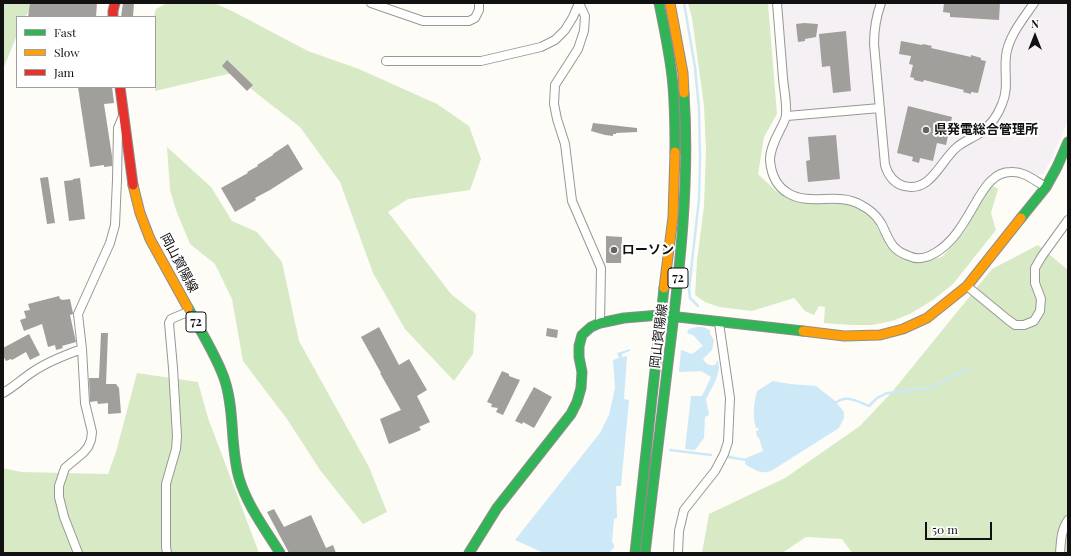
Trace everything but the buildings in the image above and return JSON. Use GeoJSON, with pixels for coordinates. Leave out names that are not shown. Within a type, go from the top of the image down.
{"type":"FeatureCollection","features":[{"type":"Feature","properties":{"kind":"main road"},"geometry":{"type":"LineString","coordinates":[[113,16],[115,3]]}},
{"type":"Feature","properties":{"kind":"main road","name":"岡山賀陽線"},"geometry":{"type":"LineString","coordinates":[[635,553],[660,315],[672,217],[675,173],[675,125],[672,76],[659,3]]}},
{"type":"Feature","properties":{"kind":"main road","name":"岡山賀陽線"},"geometry":{"type":"LineString","coordinates":[[645,553],[674,317],[684,213],[686,121],[683,73],[670,3]]}},
{"type":"Feature","properties":{"kind":"main road","name":"岡山賀陽線"},"geometry":{"type":"LineString","coordinates":[[120,88],[133,188],[140,213],[150,239],[215,358],[225,381],[230,406],[235,456],[239,478],[250,504],[280,553]]}},
{"type":"Feature","properties":{"kind":"main road"},"geometry":{"type":"LineString","coordinates":[[468,553],[497,508],[571,414],[577,402],[581,388],[582,372],[579,357],[580,341],[582,336],[591,327],[600,323],[624,318],[660,315],[719,323],[844,336],[880,335],[904,329],[927,318],[967,286],[1046,187],[1068,142]]}},
{"type":"Feature","properties":{"kind":"street"},"geometry":{"type":"LineString","coordinates":[[371,3],[423,21],[469,21],[475,18],[478,10],[478,3]]}},
{"type":"Feature","properties":{"kind":"street"},"geometry":{"type":"LineString","coordinates":[[386,61],[481,61],[541,46],[554,40],[565,30],[579,3]]}},
{"type":"Feature","properties":{"kind":"street"},"geometry":{"type":"LineString","coordinates":[[579,3],[585,16],[584,31],[578,49],[555,84],[554,104],[565,144],[572,201],[601,268],[600,323]]}},
{"type":"Feature","properties":{"kind":"street"},"geometry":{"type":"LineString","coordinates":[[777,3],[787,116],[774,142],[770,158],[775,180],[786,192],[795,197],[804,199],[846,199],[856,202],[874,214],[880,222],[890,243],[896,249],[910,257],[925,258],[944,247],[953,238],[988,184],[997,176],[1004,173],[1019,172],[1046,187]]}},
{"type":"Feature","properties":{"kind":"street"},"geometry":{"type":"LineString","coordinates":[[882,3],[876,18],[874,44],[885,165],[890,177],[894,181],[900,185],[913,187],[925,183],[934,175],[958,146],[980,133],[999,112],[1006,92],[1005,65],[1011,38],[1034,3]]}},
{"type":"Feature","properties":{"kind":"street"},"geometry":{"type":"LineString","coordinates":[[787,116],[880,108]]}},
{"type":"Feature","properties":{"kind":"street"},"geometry":{"type":"LineString","coordinates":[[78,553],[64,517],[59,486],[65,468],[83,453],[91,440],[92,432],[85,403],[82,349],[78,314],[110,243],[115,225],[118,128],[124,114]]}},
{"type":"Feature","properties":{"kind":"street"},"geometry":{"type":"LineString","coordinates":[[967,286],[1015,325],[1024,325],[1034,320],[1040,311],[1041,299],[1035,283],[1035,268],[1068,220]]}},
{"type":"Feature","properties":{"kind":"street"},"geometry":{"type":"LineString","coordinates":[[167,553],[166,484],[176,449],[177,436],[169,323],[172,319],[190,311]]}},
{"type":"Feature","properties":{"kind":"street"},"geometry":{"type":"LineString","coordinates":[[678,553],[679,531],[684,510],[715,471],[724,454],[728,442],[730,398],[719,323]]}},
{"type":"Feature","properties":{"kind":"street"},"geometry":{"type":"LineString","coordinates":[[3,393],[48,362],[82,349]]}},
{"type":"Feature","properties":{"kind":"street"},"geometry":{"type":"LineString","coordinates":[[1060,553],[1064,525],[1068,520]]}},
{"type":"Feature","properties":{"kind":"shaded area"},"geometry":{"type":"Polygon","coordinates":[[[781,3],[1068,3],[1068,118],[1051,160],[1043,174],[1037,176],[1016,167],[1004,168],[988,177],[980,185],[949,236],[935,249],[923,254],[914,254],[896,244],[891,236],[887,224],[877,211],[863,201],[850,196],[803,195],[792,192],[784,185],[777,172],[775,163],[775,152],[789,122],[790,108],[781,3]]]}},
{"type":"Feature","properties":{"kind":"green space"},"geometry":{"type":"Polygon","coordinates":[[[3,3],[34,3],[26,16],[16,16],[16,37],[3,72],[3,3]]]}},
{"type":"Feature","properties":{"kind":"green space"},"geometry":{"type":"Polygon","coordinates":[[[167,3],[214,3],[308,51],[359,69],[437,104],[469,126],[481,159],[470,190],[408,199],[388,212],[451,294],[476,314],[473,354],[454,381],[405,329],[373,273],[340,182],[300,127],[232,73],[155,91],[156,16],[154,16],[156,9],[167,3]]]}},
{"type":"Feature","properties":{"kind":"green space"},"geometry":{"type":"Polygon","coordinates":[[[688,3],[768,3],[777,114],[764,137],[758,174],[776,191],[796,202],[846,204],[863,210],[875,223],[887,247],[898,257],[920,263],[942,257],[965,231],[991,185],[998,189],[991,213],[996,230],[953,284],[933,300],[910,314],[892,321],[872,325],[824,323],[825,307],[819,306],[814,315],[805,311],[794,298],[752,311],[719,307],[705,302],[695,295],[697,261],[704,206],[706,150],[704,106],[692,18],[688,3]]]}},
{"type":"Feature","properties":{"kind":"green space"},"geometry":{"type":"Polygon","coordinates":[[[167,147],[211,187],[232,221],[257,232],[282,262],[299,341],[369,467],[387,512],[363,524],[320,470],[287,419],[243,361],[232,299],[215,264],[190,244],[176,210],[170,190],[167,147]]]}},
{"type":"Feature","properties":{"kind":"green space"},"geometry":{"type":"Polygon","coordinates":[[[1038,245],[1068,270],[1068,553],[852,553],[842,539],[806,537],[782,553],[702,553],[709,514],[785,478],[860,426],[892,392],[992,269],[1038,245]]]}},
{"type":"Feature","properties":{"kind":"green space"},"geometry":{"type":"Polygon","coordinates":[[[137,373],[198,382],[208,418],[259,553],[3,553],[3,468],[21,472],[108,474],[116,452],[137,373]]]}},
{"type":"Feature","properties":{"kind":"water"},"geometry":{"type":"Polygon","coordinates":[[[703,327],[710,330],[710,334],[714,340],[712,350],[703,359],[709,365],[715,365],[718,360],[719,369],[716,380],[706,399],[709,415],[705,417],[704,438],[695,450],[685,449],[691,396],[702,396],[711,377],[701,371],[679,372],[681,350],[692,354],[703,346],[693,335],[687,333],[689,329],[703,327]]]}},
{"type":"Feature","properties":{"kind":"water"},"geometry":{"type":"Polygon","coordinates":[[[630,349],[630,351],[622,354],[622,357],[627,356],[624,399],[629,400],[621,486],[616,486],[617,518],[614,519],[612,542],[614,544],[614,548],[610,553],[544,553],[515,540],[600,433],[609,415],[615,388],[613,360],[619,358],[617,353],[630,349]]]}},
{"type":"Feature","properties":{"kind":"water"},"geometry":{"type":"Polygon","coordinates":[[[773,381],[816,386],[834,400],[844,412],[844,418],[839,428],[771,471],[764,472],[757,471],[745,464],[746,458],[763,451],[759,438],[757,437],[756,431],[759,430],[756,428],[755,423],[754,405],[757,391],[773,381]]]}},
{"type":"Feature","properties":{"kind":"waterway"},"geometry":{"type":"LineString","coordinates":[[684,3],[695,67],[699,109],[699,199],[689,289],[690,298],[698,306]]}},
{"type":"Feature","properties":{"kind":"waterway"},"geometry":{"type":"LineString","coordinates":[[833,404],[842,399],[851,399],[869,406],[877,398],[887,393],[914,389],[929,389],[967,369]]}},
{"type":"Feature","properties":{"kind":"waterway"},"geometry":{"type":"LineString","coordinates":[[670,450],[711,455]]}},
{"type":"Feature","properties":{"kind":"waterway"},"geometry":{"type":"LineString","coordinates":[[728,457],[747,460]]}},
{"type":"Feature","properties":{"kind":"traffic: fast"},"geometry":{"type":"LineString","coordinates":[[659,3],[672,76],[675,152]]}},
{"type":"Feature","properties":{"kind":"traffic: fast"},"geometry":{"type":"LineString","coordinates":[[645,553],[673,322],[683,224],[686,159],[684,93]]}},
{"type":"Feature","properties":{"kind":"traffic: fast"},"geometry":{"type":"LineString","coordinates":[[1021,218],[1046,187],[1068,142]]}},
{"type":"Feature","properties":{"kind":"traffic: fast"},"geometry":{"type":"LineString","coordinates":[[635,553],[664,288]]}},
{"type":"Feature","properties":{"kind":"traffic: fast"},"geometry":{"type":"LineString","coordinates":[[188,308],[213,354],[225,381],[230,405],[234,454],[242,488],[257,517],[280,553]]}},
{"type":"Feature","properties":{"kind":"traffic: fast"},"geometry":{"type":"LineString","coordinates":[[469,553],[497,508],[571,414],[577,402],[581,388],[582,372],[579,357],[579,346],[582,335],[591,327],[600,323],[624,318],[660,315],[803,331]]}},
{"type":"Feature","properties":{"kind":"traffic: slow"},"geometry":{"type":"LineString","coordinates":[[670,3],[683,73],[684,93]]}},
{"type":"Feature","properties":{"kind":"traffic: slow"},"geometry":{"type":"LineString","coordinates":[[664,288],[673,217],[675,152]]}},
{"type":"Feature","properties":{"kind":"traffic: slow"},"geometry":{"type":"LineString","coordinates":[[133,185],[140,213],[150,239],[188,308]]}},
{"type":"Feature","properties":{"kind":"traffic: slow"},"geometry":{"type":"LineString","coordinates":[[803,331],[844,336],[880,335],[903,329],[927,318],[967,286],[1021,218]]}},
{"type":"Feature","properties":{"kind":"traffic: jam"},"geometry":{"type":"LineString","coordinates":[[113,16],[115,3]]}},
{"type":"Feature","properties":{"kind":"traffic: jam"},"geometry":{"type":"LineString","coordinates":[[120,88],[133,185]]}},
{"type":"Feature","properties":{"kind":"place","name":"県発電総合管理所"},"geometry":{"type":"Point","coordinates":[926,130]}},
{"type":"Feature","properties":{"kind":"place","name":"ローソン"},"geometry":{"type":"Point","coordinates":[614,250]}}]}
